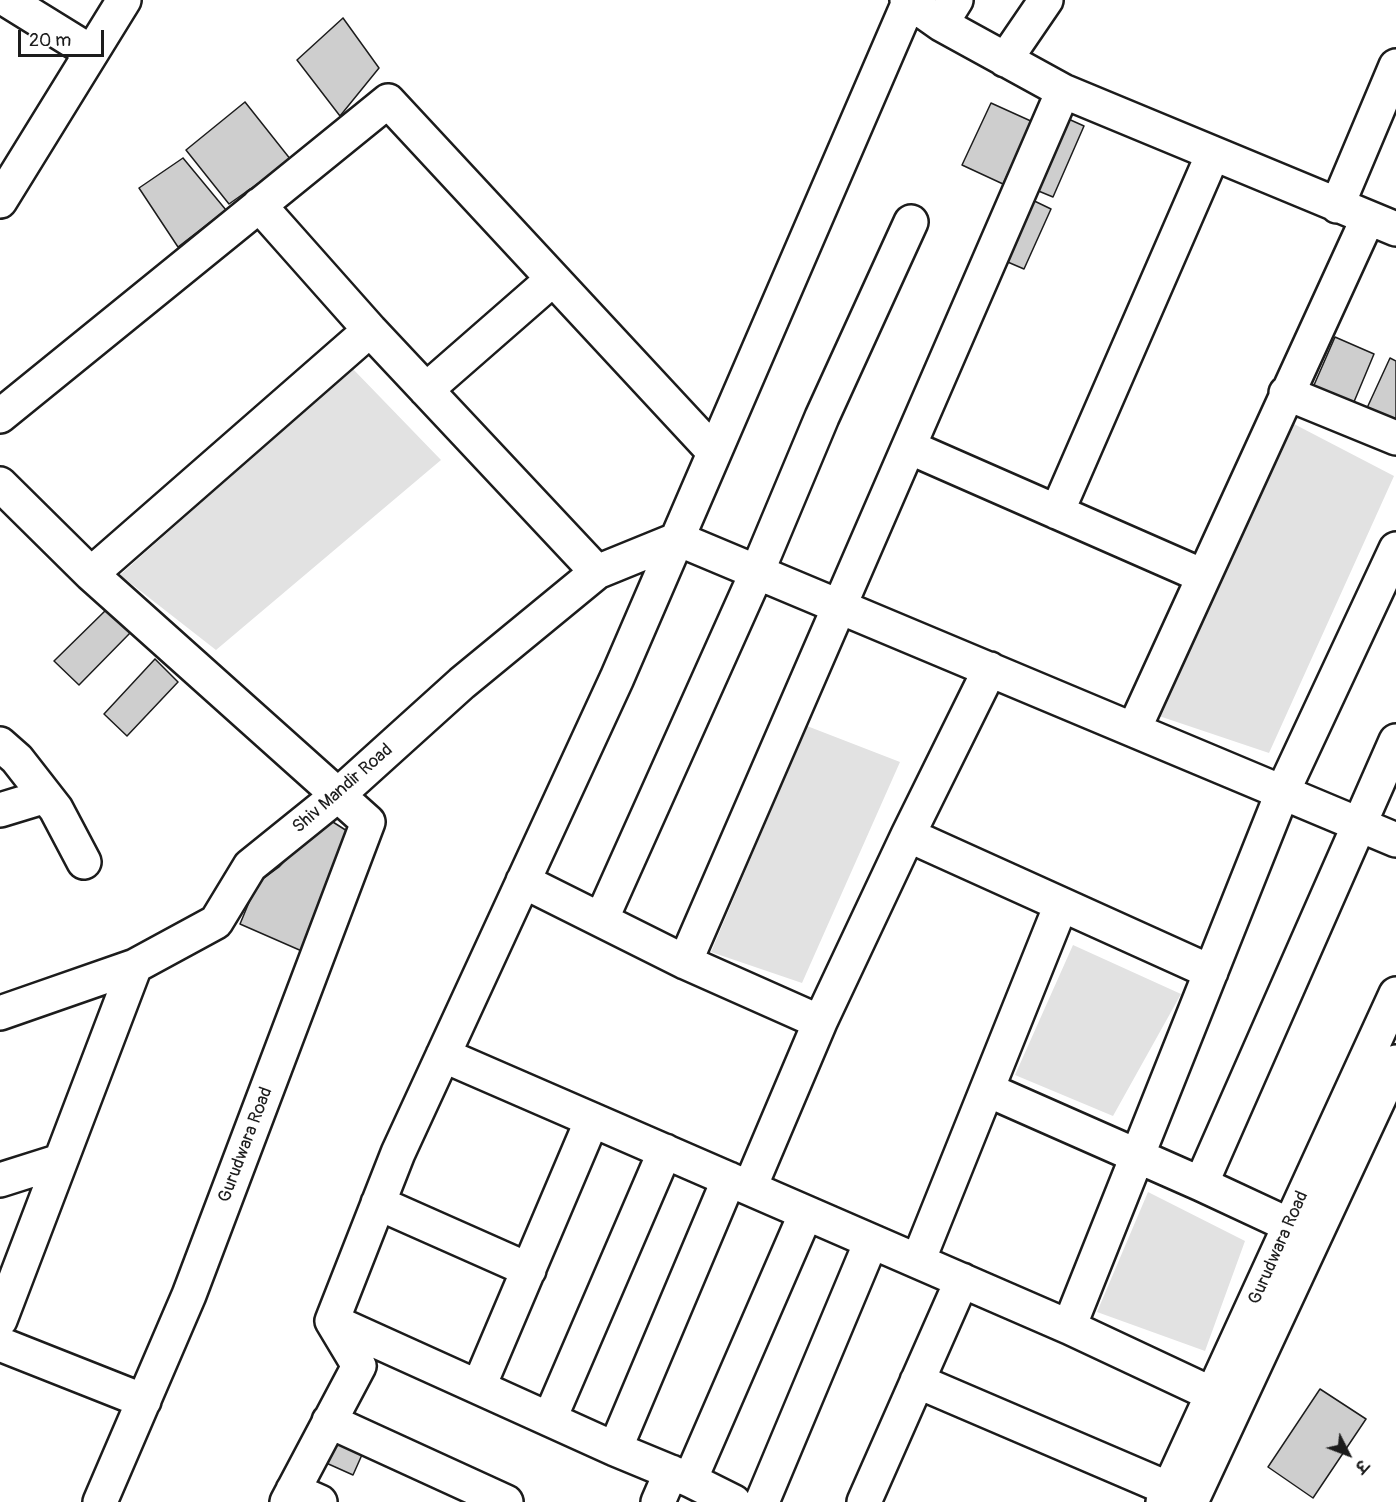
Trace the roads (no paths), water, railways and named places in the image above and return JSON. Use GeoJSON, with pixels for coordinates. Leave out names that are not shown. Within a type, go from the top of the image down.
{"type":"FeatureCollection","features":[{"type":"Feature","properties":{"kind":"street"},"geometry":{"type":"LineString","coordinates":[[7,0],[91,52]]}},
{"type":"Feature","properties":{"kind":"street"},"geometry":{"type":"LineString","coordinates":[[0,201],[124,0]]}},
{"type":"Feature","properties":{"kind":"street"},"geometry":{"type":"LineString","coordinates":[[1005,60],[1046,0]]}},
{"type":"Feature","properties":{"kind":"street"},"geometry":{"type":"LineString","coordinates":[[332,1321],[398,1153],[617,678],[908,1],[949,12],[1005,60],[1063,91],[1382,224],[1286,393],[1134,729]]}},
{"type":"Feature","properties":{"kind":"street"},"geometry":{"type":"LineString","coordinates":[[1337,206],[1396,66]]}},
{"type":"Feature","properties":{"kind":"street"},"geometry":{"type":"LineString","coordinates":[[685,962],[1063,91]]}},
{"type":"Feature","properties":{"kind":"street"},"geometry":{"type":"LineString","coordinates":[[0,416],[388,102],[714,452]]}},
{"type":"Feature","properties":{"kind":"street"},"geometry":{"type":"LineString","coordinates":[[1057,512],[1213,154]]}},
{"type":"Feature","properties":{"kind":"street"},"geometry":{"type":"LineString","coordinates":[[259,205],[370,330],[597,572]]}},
{"type":"Feature","properties":{"kind":"street"},"geometry":{"type":"LineString","coordinates":[[601,920],[757,572],[822,417],[911,222]]}},
{"type":"Feature","properties":{"kind":"street"},"geometry":{"type":"LineString","coordinates":[[426,390],[553,279]]}},
{"type":"Feature","properties":{"kind":"street"},"geometry":{"type":"LineString","coordinates":[[90,574],[370,330]]}},
{"type":"Feature","properties":{"kind":"street"},"geometry":{"type":"LineString","coordinates":[[1286,393],[1396,438]]}},
{"type":"Feature","properties":{"kind":"street"},"geometry":{"type":"LineString","coordinates":[[909,447],[1203,576]]}},
{"type":"Feature","properties":{"kind":"street"},"geometry":{"type":"LineString","coordinates":[[0,484],[90,574],[338,795]]}},
{"type":"Feature","properties":{"kind":"street"},"geometry":{"type":"LineString","coordinates":[[678,539],[1396,840]]}},
{"type":"Feature","properties":{"kind":"street","name":"Shiv Mandir Road"},"geometry":{"type":"LineString","coordinates":[[0,1013],[135,966],[216,922],[250,866],[338,795],[462,684],[597,572],[678,539]]}},
{"type":"Feature","properties":{"kind":"street"},"geometry":{"type":"LineString","coordinates":[[1069,1327],[1282,791],[1396,549]]}},
{"type":"Feature","properties":{"kind":"street"},"geometry":{"type":"LineString","coordinates":[[615,1449],[740,1183],[990,669]]}},
{"type":"Feature","properties":{"kind":"street"},"geometry":{"type":"LineString","coordinates":[[1201,1184],[1396,741]]}},
{"type":"Feature","properties":{"kind":"street"},"geometry":{"type":"LineString","coordinates":[[0,744],[17,759],[56,809],[84,862]]}},
{"type":"Feature","properties":{"kind":"street","name":"Gurudwara Road"},"geometry":{"type":"LineString","coordinates":[[100,1502],[189,1295],[368,822],[338,795]]}},
{"type":"Feature","properties":{"kind":"street"},"geometry":{"type":"LineString","coordinates":[[0,810],[46,796]]}},
{"type":"Feature","properties":{"kind":"street"},"geometry":{"type":"LineString","coordinates":[[908,835],[1211,972]]}},
{"type":"Feature","properties":{"kind":"street"},"geometry":{"type":"LineString","coordinates":[[523,881],[685,962],[820,1022]]}},
{"type":"Feature","properties":{"kind":"street"},"geometry":{"type":"LineString","coordinates":[[918,1261],[1062,904]]}},
{"type":"Feature","properties":{"kind":"street"},"geometry":{"type":"LineString","coordinates":[[0,1320],[135,966]]}},
{"type":"Feature","properties":{"kind":"street","name":"Gurudwara Road"},"geometry":{"type":"LineString","coordinates":[[1175,1498],[1214,1395],[1288,1225],[1396,994]]}},
{"type":"Feature","properties":{"kind":"street"},"geometry":{"type":"LineString","coordinates":[[443,1055],[1069,1327],[1214,1395]]}},
{"type":"Feature","properties":{"kind":"street","name":"Gurudwara Road"},"geometry":{"type":"LineString","coordinates":[[1175,1498],[1396,1062]]}},
{"type":"Feature","properties":{"kind":"street"},"geometry":{"type":"LineString","coordinates":[[988,1090],[1288,1225]]}},
{"type":"Feature","properties":{"kind":"street"},"geometry":{"type":"LineString","coordinates":[[479,1386],[592,1120]]}},
{"type":"Feature","properties":{"kind":"street"},"geometry":{"type":"LineString","coordinates":[[550,1418],[665,1151]]}},
{"type":"Feature","properties":{"kind":"street"},"geometry":{"type":"LineString","coordinates":[[0,1180],[60,1161]]}},
{"type":"Feature","properties":{"kind":"street"},"geometry":{"type":"LineString","coordinates":[[378,1203],[529,1270]]}},
{"type":"Feature","properties":{"kind":"street"},"geometry":{"type":"LineString","coordinates":[[658,1502],[681,1476],[806,1212]]}},
{"type":"Feature","properties":{"kind":"street"},"geometry":{"type":"LineString","coordinates":[[762,1502],[871,1242]]}},
{"type":"Feature","properties":{"kind":"street"},"geometry":{"type":"LineString","coordinates":[[864,1502],[962,1280]]}},
{"type":"Feature","properties":{"kind":"street"},"geometry":{"type":"LineString","coordinates":[[332,1321],[615,1449],[681,1476],[734,1502]]}},
{"type":"Feature","properties":{"kind":"street"},"geometry":{"type":"LineString","coordinates":[[300,1498],[329,1421],[359,1366],[332,1321]]}},
{"type":"Feature","properties":{"kind":"street"},"geometry":{"type":"LineString","coordinates":[[0,1344],[144,1401]]}},
{"type":"Feature","properties":{"kind":"street"},"geometry":{"type":"LineString","coordinates":[[917,1381],[1175,1498]]}},
{"type":"Feature","properties":{"kind":"street"},"geometry":{"type":"LineString","coordinates":[[329,1421],[506,1502]]}}]}
